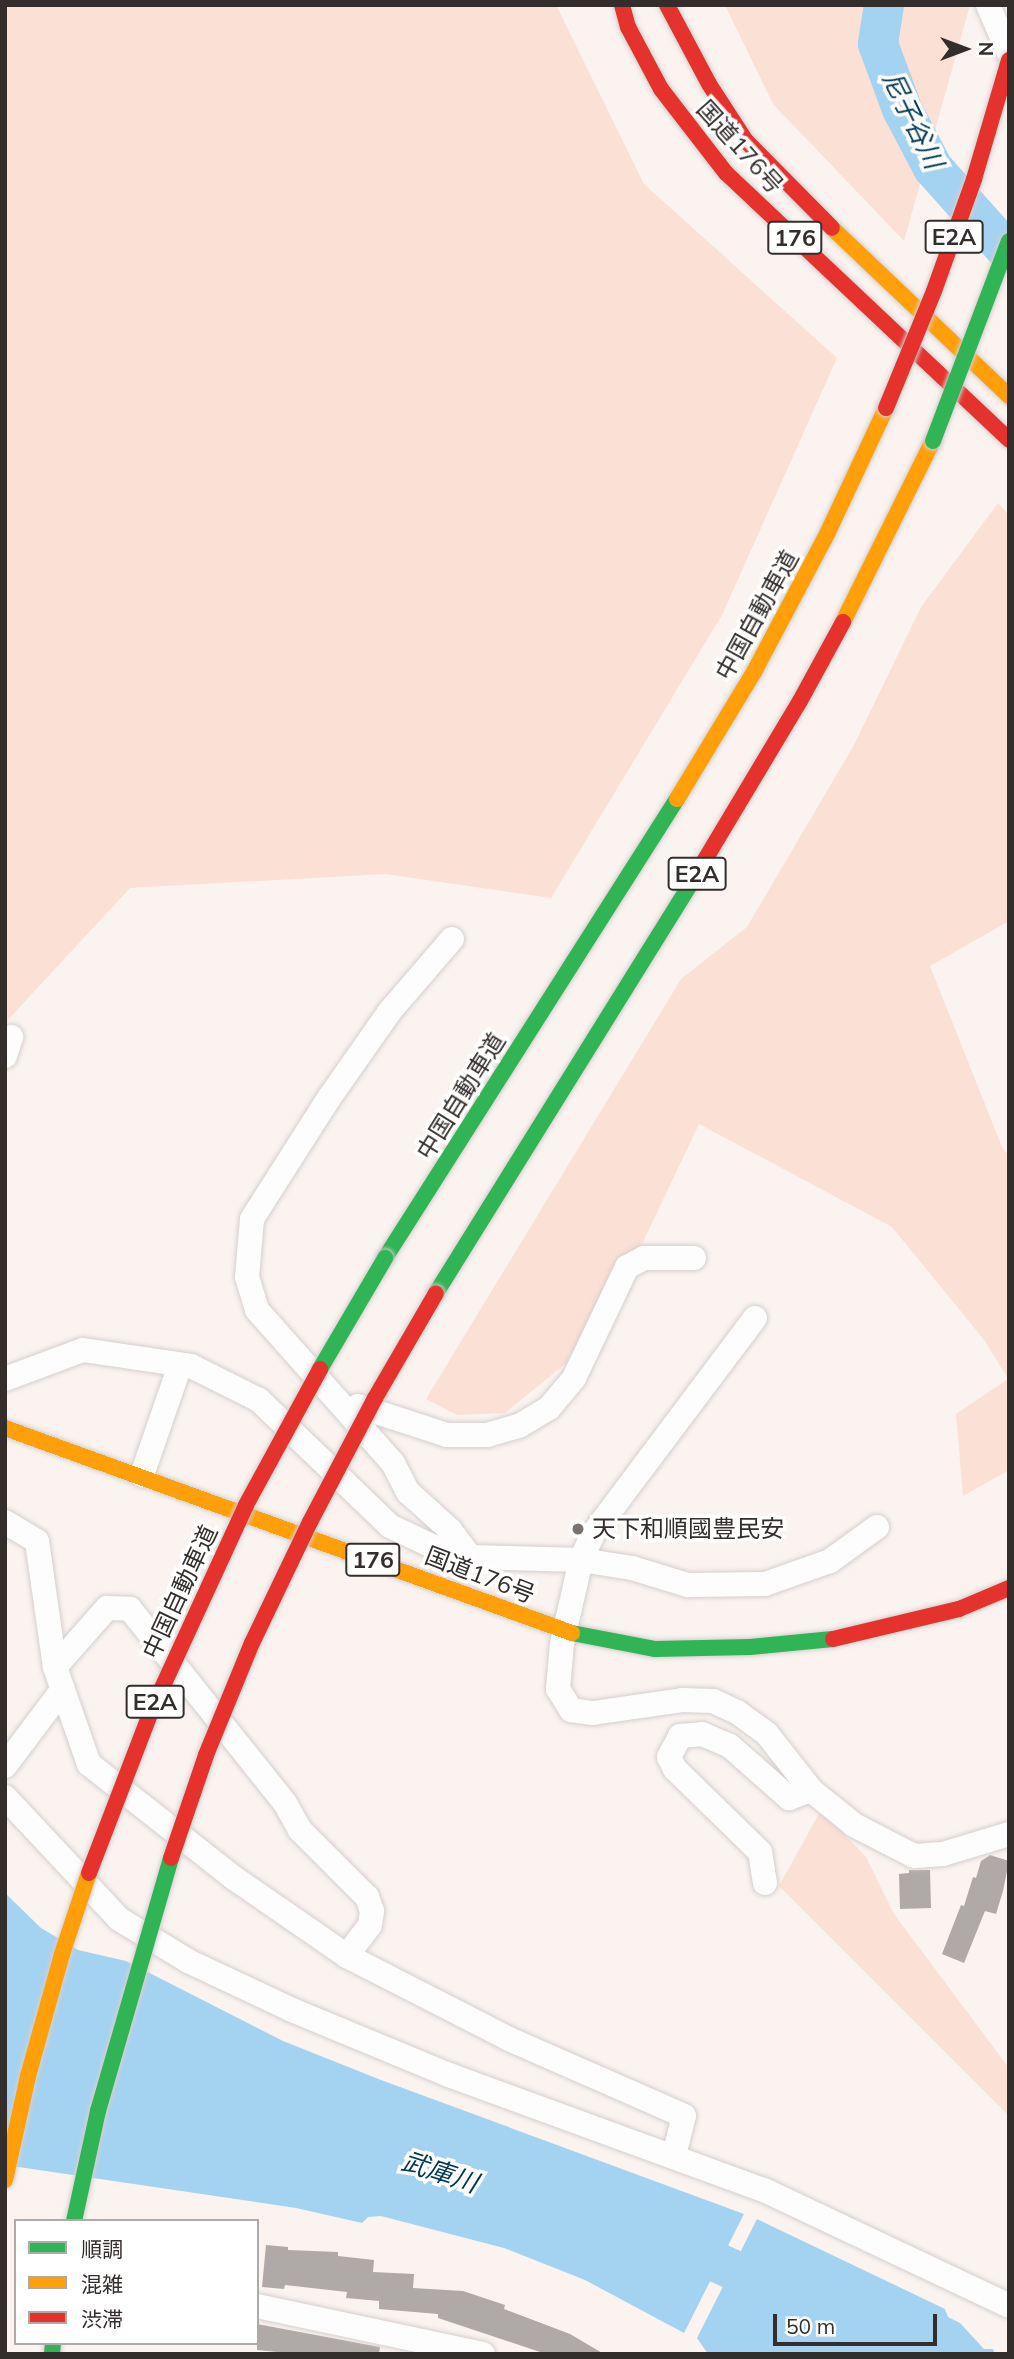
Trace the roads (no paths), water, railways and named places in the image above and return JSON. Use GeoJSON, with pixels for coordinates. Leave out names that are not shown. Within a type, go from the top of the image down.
{"type":"FeatureCollection","features":[{"type":"Feature","properties":{"kind":"highway","name":"国道176号"},"geometry":{"type":"LineString","coordinates":[[622,5],[628,27],[661,89],[726,173],[1009,440]]}},
{"type":"Feature","properties":{"kind":"highway","name":"国道176号"},"geometry":{"type":"LineString","coordinates":[[667,5],[709,84],[746,141],[842,239],[1009,396]]}},
{"type":"Feature","properties":{"kind":"highway","name":"中国自動車道"},"geometry":{"type":"LineString","coordinates":[[5,2180],[28,2076],[62,1954],[101,1838],[150,1714],[246,1505],[309,1388],[385,1258],[664,820],[754,673],[828,533],[886,408],[934,291],[970,191],[1009,60]]}},
{"type":"Feature","properties":{"kind":"highway","name":"E2A"},"geometry":{"type":"LineString","coordinates":[[74,2219],[98,2111],[165,1874],[206,1755],[252,1643],[310,1522],[375,1398],[436,1293],[713,848],[800,701],[873,566],[933,441],[1009,241]]}},
{"type":"Feature","properties":{"kind":"highway","name":"国道176号"},"geometry":{"type":"LineString","coordinates":[[5,1428],[142,1475],[255,1520],[421,1576],[564,1631],[655,1648],[750,1647],[829,1640],[958,1609],[1009,1588]]}},
{"type":"Feature","properties":{"kind":"highway","name":"国道176号"},"geometry":{"type":"LineString","coordinates":[[750,1647],[863,1614]]}},
{"type":"Feature","properties":{"kind":"street"},"geometry":{"type":"LineString","coordinates":[[988,5],[1009,53]]}},
{"type":"Feature","properties":{"kind":"street"},"geometry":{"type":"LineString","coordinates":[[452,939],[390,1010],[329,1098],[253,1219],[247,1277],[257,1310],[393,1463],[408,1492],[450,1530],[470,1557]]}},
{"type":"Feature","properties":{"kind":"street"},"geometry":{"type":"LineString","coordinates":[[336,1399],[447,1435],[487,1435],[519,1426],[549,1408],[574,1378],[626,1267],[644,1258],[694,1258]]}},
{"type":"Feature","properties":{"kind":"street"},"geometry":{"type":"LineString","coordinates":[[755,1318],[593,1535],[581,1560],[564,1631],[558,1689],[571,1710],[593,1713],[682,1700],[713,1701],[737,1712],[767,1734],[811,1790],[854,1825],[914,1856],[943,1854],[1009,1833]]}},
{"type":"Feature","properties":{"kind":"street"},"geometry":{"type":"LineString","coordinates":[[5,1379],[83,1350],[191,1366],[259,1400],[390,1526],[434,1547],[470,1557],[581,1560],[632,1568],[688,1585],[765,1584],[830,1561],[877,1527]]}},
{"type":"Feature","properties":{"kind":"street"},"geometry":{"type":"LineString","coordinates":[[142,1475],[180,1365]]}},
{"type":"Feature","properties":{"kind":"street"},"geometry":{"type":"LineString","coordinates":[[5,1522],[37,1541],[59,1678],[89,1764],[234,1878],[346,1956],[509,2039],[684,2116],[674,2155]]}},
{"type":"Feature","properties":{"kind":"street"},"geometry":{"type":"LineString","coordinates":[[5,1766],[59,1678],[107,1608],[130,1609],[285,1803],[300,1830],[367,1897],[372,1911],[370,1925],[346,1956]]}},
{"type":"Feature","properties":{"kind":"street"},"geometry":{"type":"LineString","coordinates":[[765,1883],[760,1852],[675,1769],[669,1757],[680,1736],[702,1734],[730,1746],[789,1798],[811,1790]]}},
{"type":"Feature","properties":{"kind":"street"},"geometry":{"type":"LineString","coordinates":[[5,1797],[119,1919],[159,1946],[292,2010],[437,2070],[764,2190],[1009,2306]]}},
{"type":"Feature","properties":{"kind":"street"},"geometry":{"type":"LineString","coordinates":[[259,2306],[469,2352]]}},
{"type":"Feature","properties":{"kind":"water"},"geometry":{"type":"Polygon","coordinates":[[[5,1893],[41,1928],[78,1950],[126,1961],[283,2041],[744,2214],[684,2333],[585,2280],[504,2248],[381,2216],[368,2217],[362,2223],[296,2208],[5,2165],[5,1893]]]}},
{"type":"Feature","properties":{"kind":"water"},"geometry":{"type":"Polygon","coordinates":[[[757,2219],[945,2309],[948,2317],[960,2323],[984,2349],[993,2349],[995,2354],[708,2354],[697,2338],[757,2219]]]}},
{"type":"Feature","properties":{"kind":"waterway","name":"尼子谷川"},"geometry":{"type":"LineString","coordinates":[[884,5],[878,44],[902,109],[933,168],[1009,253]]}},
{"type":"Feature","properties":{"kind":"waterway","name":"武庫川"},"geometry":{"type":"LineString","coordinates":[[667,2246],[714,2261],[781,2292]]}},
{"type":"Feature","properties":{"kind":"place","name":"天下和順國豊民安"},"geometry":{"type":"Point","coordinates":[578,1529]}}]}
